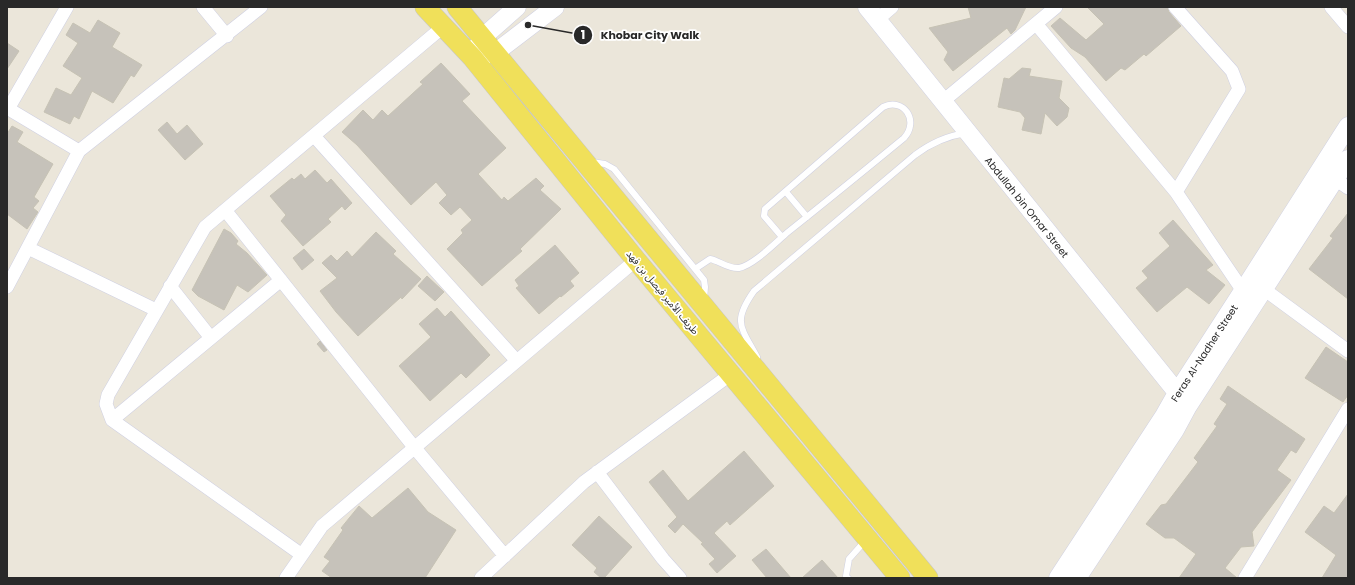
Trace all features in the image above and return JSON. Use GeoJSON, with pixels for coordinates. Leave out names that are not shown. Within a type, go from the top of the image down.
{"type":"FeatureCollection","features":[{"type":"Feature","properties":{"kind":"main road","name":"طريف الأمير فيصل بن فهد"},"geometry":{"type":"LineString","coordinates":[[426,7],[472,57],[636,260],[900,578]]}},
{"type":"Feature","properties":{"kind":"main road"},"geometry":{"type":"LineString","coordinates":[[457,7],[928,578]]}},
{"type":"Feature","properties":{"kind":"street"},"geometry":{"type":"LineString","coordinates":[[67,7],[8,108],[79,151]]}},
{"type":"Feature","properties":{"kind":"street"},"geometry":{"type":"LineString","coordinates":[[203,7],[226,36]]}},
{"type":"Feature","properties":{"kind":"street"},"geometry":{"type":"LineString","coordinates":[[7,287],[12,267],[28,248],[79,151],[261,7]]}},
{"type":"Feature","properties":{"kind":"street"},"geometry":{"type":"LineString","coordinates":[[472,57],[482,38],[517,7]]}},
{"type":"Feature","properties":{"kind":"street"},"geometry":{"type":"LineString","coordinates":[[472,57],[495,53],[555,7]]}},
{"type":"Feature","properties":{"kind":"street"},"geometry":{"type":"LineString","coordinates":[[872,13],[892,7]]}},
{"type":"Feature","properties":{"kind":"street"},"geometry":{"type":"LineString","coordinates":[[942,102],[1056,7]]}},
{"type":"Feature","properties":{"kind":"street"},"geometry":{"type":"LineString","coordinates":[[1175,7],[1232,71],[1239,89],[1176,192]]}},
{"type":"Feature","properties":{"kind":"street"},"geometry":{"type":"LineString","coordinates":[[1331,7],[1348,27]]}},
{"type":"Feature","properties":{"kind":"street","name":"Abdullah bin Omar Street"},"geometry":{"type":"LineString","coordinates":[[872,13],[942,102],[1188,406]]}},
{"type":"Feature","properties":{"kind":"street"},"geometry":{"type":"LineString","coordinates":[[1037,24],[1176,192],[1244,291]]}},
{"type":"Feature","properties":{"kind":"street"},"geometry":{"type":"LineString","coordinates":[[302,555],[112,420],[106,404],[108,395],[205,227],[444,26]]}},
{"type":"Feature","properties":{"kind":"street","name":"Feras Al-Nadher Street"},"geometry":{"type":"LineString","coordinates":[[1058,578],[1164,416],[1177,392],[1244,291],[1348,126]]}},
{"type":"Feature","properties":{"kind":"street"},"geometry":{"type":"LineString","coordinates":[[314,136],[516,360]]}},
{"type":"Feature","properties":{"kind":"street","name":"Feras Al-Nadher Street"},"geometry":{"type":"LineString","coordinates":[[1078,578],[1175,430],[1188,406],[1265,290],[1342,184],[1348,159]]}},
{"type":"Feature","properties":{"kind":"street"},"geometry":{"type":"LineString","coordinates":[[225,210],[414,448],[505,556]]}},
{"type":"Feature","properties":{"kind":"street"},"geometry":{"type":"LineString","coordinates":[[28,248],[156,310]]}},
{"type":"Feature","properties":{"kind":"street"},"geometry":{"type":"LineString","coordinates":[[286,578],[322,526],[516,360],[636,260]]}},
{"type":"Feature","properties":{"kind":"street"},"geometry":{"type":"LineString","coordinates":[[112,420],[281,280]]}},
{"type":"Feature","properties":{"kind":"street"},"geometry":{"type":"LineString","coordinates":[[170,286],[211,338]]}},
{"type":"Feature","properties":{"kind":"street"},"geometry":{"type":"LineString","coordinates":[[1265,290],[1348,351]]}},
{"type":"Feature","properties":{"kind":"street"},"geometry":{"type":"LineString","coordinates":[[481,578],[597,472],[731,374]]}},
{"type":"Feature","properties":{"kind":"street"},"geometry":{"type":"LineString","coordinates":[[1245,578],[1348,409]]}},
{"type":"Feature","properties":{"kind":"street"},"geometry":{"type":"LineString","coordinates":[[597,472],[663,559],[680,578]]}},
{"type":"Feature","properties":{"kind":"lane"},"geometry":{"type":"LineString","coordinates":[[695,269],[710,259],[718,260],[730,268],[739,268],[749,264],[904,138],[911,128],[910,117],[901,106],[890,104],[884,107],[765,209],[764,216],[782,237]]}},
{"type":"Feature","properties":{"kind":"lane"},"geometry":{"type":"LineString","coordinates":[[776,393],[740,324],[742,311],[754,291],[915,155],[940,139],[951,135],[967,133]]}},
{"type":"Feature","properties":{"kind":"lane"},"geometry":{"type":"LineString","coordinates":[[584,161],[605,164],[614,169],[704,280],[705,287],[703,305]]}},
{"type":"Feature","properties":{"kind":"lane"},"geometry":{"type":"LineString","coordinates":[[786,192],[807,217]]}},
{"type":"Feature","properties":{"kind":"lane"},"geometry":{"type":"LineString","coordinates":[[848,578],[846,576],[849,559],[868,538]]}},
{"type":"Feature","properties":{"kind":"building"},"geometry":{"type":"Polygon","coordinates":[[[968,7],[1026,7],[1015,30],[1011,34],[1007,28],[953,71],[944,60],[948,52],[929,28],[971,18],[968,7]]]}},
{"type":"Feature","properties":{"kind":"building"},"geometry":{"type":"Polygon","coordinates":[[[1087,7],[1167,7],[1169,12],[1181,26],[1146,56],[1144,54],[1125,70],[1121,68],[1106,81],[1085,57],[1071,48],[1051,26],[1060,18],[1086,40],[1104,24],[1087,7]]]}},
{"type":"Feature","properties":{"kind":"building"},"geometry":{"type":"Polygon","coordinates":[[[98,20],[120,33],[112,47],[142,65],[134,77],[131,75],[113,103],[92,91],[79,119],[74,116],[70,124],[44,112],[56,88],[71,95],[82,78],[63,66],[78,43],[66,35],[73,23],[90,33],[98,20]]]}},
{"type":"Feature","properties":{"kind":"building"},"geometry":{"type":"Polygon","coordinates":[[[7,43],[19,51],[7,69],[7,43]]]}},
{"type":"Feature","properties":{"kind":"building"},"geometry":{"type":"Polygon","coordinates":[[[441,63],[470,94],[462,101],[506,148],[478,174],[502,200],[504,197],[508,201],[536,178],[544,186],[540,190],[561,209],[520,249],[522,251],[482,286],[447,249],[463,233],[461,230],[472,220],[460,207],[451,215],[439,203],[447,195],[436,182],[411,205],[357,145],[342,132],[363,110],[373,120],[382,110],[388,116],[423,84],[420,82],[441,63]]]}},
{"type":"Feature","properties":{"kind":"building"},"geometry":{"type":"Polygon","coordinates":[[[1022,68],[1031,69],[1029,76],[1062,81],[1059,98],[1069,108],[1067,117],[1057,126],[1045,113],[1041,134],[1022,130],[1025,118],[1020,112],[998,107],[1004,78],[1009,79],[1022,68]]]}},
{"type":"Feature","properties":{"kind":"building"},"geometry":{"type":"Polygon","coordinates":[[[167,122],[177,134],[187,125],[203,144],[185,160],[158,130],[167,122]]]}},
{"type":"Feature","properties":{"kind":"building"},"geometry":{"type":"Polygon","coordinates":[[[12,126],[23,132],[17,142],[53,164],[34,197],[39,201],[33,208],[38,212],[27,229],[7,214],[7,134],[12,126]]]}},
{"type":"Feature","properties":{"kind":"building"},"geometry":{"type":"Polygon","coordinates":[[[315,170],[327,183],[331,179],[352,203],[345,210],[342,206],[328,219],[331,222],[303,246],[281,221],[286,215],[270,196],[292,178],[294,180],[301,174],[305,179],[315,170]]]}},
{"type":"Feature","properties":{"kind":"building"},"geometry":{"type":"Polygon","coordinates":[[[1348,213],[1348,299],[1309,269],[1333,238],[1330,236],[1348,213]]]}},
{"type":"Feature","properties":{"kind":"building"},"geometry":{"type":"Polygon","coordinates":[[[1173,220],[1213,265],[1206,270],[1225,285],[1209,304],[1187,287],[1157,312],[1136,288],[1148,278],[1142,271],[1170,246],[1159,233],[1173,220]]]}},
{"type":"Feature","properties":{"kind":"building"},"geometry":{"type":"Polygon","coordinates":[[[224,229],[231,233],[238,241],[236,244],[247,253],[267,275],[248,292],[237,285],[224,310],[198,296],[192,290],[224,229]]]}},
{"type":"Feature","properties":{"kind":"building"},"geometry":{"type":"Polygon","coordinates":[[[376,232],[396,251],[393,254],[421,279],[402,299],[401,297],[358,336],[336,312],[320,291],[337,278],[322,263],[331,255],[337,261],[347,251],[352,257],[376,232]]]}},
{"type":"Feature","properties":{"kind":"building"},"geometry":{"type":"Polygon","coordinates":[[[555,245],[579,273],[570,281],[574,286],[539,314],[516,288],[519,286],[515,280],[555,245]]]}},
{"type":"Feature","properties":{"kind":"building"},"geometry":{"type":"Polygon","coordinates":[[[304,249],[314,260],[302,270],[293,258],[304,249]]]}},
{"type":"Feature","properties":{"kind":"building"},"geometry":{"type":"Polygon","coordinates":[[[427,276],[444,292],[435,301],[418,286],[427,276]]]}},
{"type":"Feature","properties":{"kind":"building"},"geometry":{"type":"Polygon","coordinates":[[[437,308],[445,317],[451,311],[490,355],[466,378],[461,373],[430,401],[399,366],[431,337],[419,324],[437,308]]]}},
{"type":"Feature","properties":{"kind":"building"},"geometry":{"type":"Polygon","coordinates":[[[320,341],[327,350],[324,352],[317,344],[320,341]]]}},
{"type":"Feature","properties":{"kind":"building"},"geometry":{"type":"Polygon","coordinates":[[[1326,347],[1348,362],[1348,395],[1343,402],[1305,378],[1326,347]]]}},
{"type":"Feature","properties":{"kind":"building"},"geometry":{"type":"Polygon","coordinates":[[[1228,386],[1305,439],[1296,453],[1291,450],[1277,470],[1291,480],[1252,532],[1254,546],[1241,547],[1225,568],[1237,578],[1179,578],[1196,554],[1174,538],[1165,538],[1146,524],[1161,505],[1166,504],[1198,462],[1194,458],[1217,426],[1214,424],[1227,404],[1220,399],[1228,386]]]}},
{"type":"Feature","properties":{"kind":"building"},"geometry":{"type":"Polygon","coordinates":[[[744,451],[774,486],[730,525],[727,521],[714,533],[736,556],[717,573],[709,564],[715,559],[701,544],[703,543],[683,524],[675,533],[668,526],[677,517],[649,482],[663,470],[688,501],[744,451]]]}},
{"type":"Feature","properties":{"kind":"building"},"geometry":{"type":"Polygon","coordinates":[[[408,488],[428,512],[456,530],[425,578],[332,578],[322,571],[330,561],[324,557],[343,530],[341,528],[359,506],[372,518],[408,488]]]}},
{"type":"Feature","properties":{"kind":"building"},"geometry":{"type":"Polygon","coordinates":[[[1348,494],[1348,578],[1322,578],[1336,555],[1305,532],[1324,506],[1334,513],[1348,494]]]}},
{"type":"Feature","properties":{"kind":"building"},"geometry":{"type":"Polygon","coordinates":[[[599,516],[632,547],[604,578],[601,578],[594,572],[597,568],[572,545],[599,516]]]}},
{"type":"Feature","properties":{"kind":"building"},"geometry":{"type":"Polygon","coordinates":[[[766,549],[791,578],[767,578],[752,560],[766,549]]]}},
{"type":"Feature","properties":{"kind":"building"},"geometry":{"type":"Polygon","coordinates":[[[822,560],[838,578],[802,578],[822,560]]]}},
{"type":"Feature","properties":{"kind":"place","name":"Khobar City Walk"},"geometry":{"type":"Point","coordinates":[528,25]}}]}
